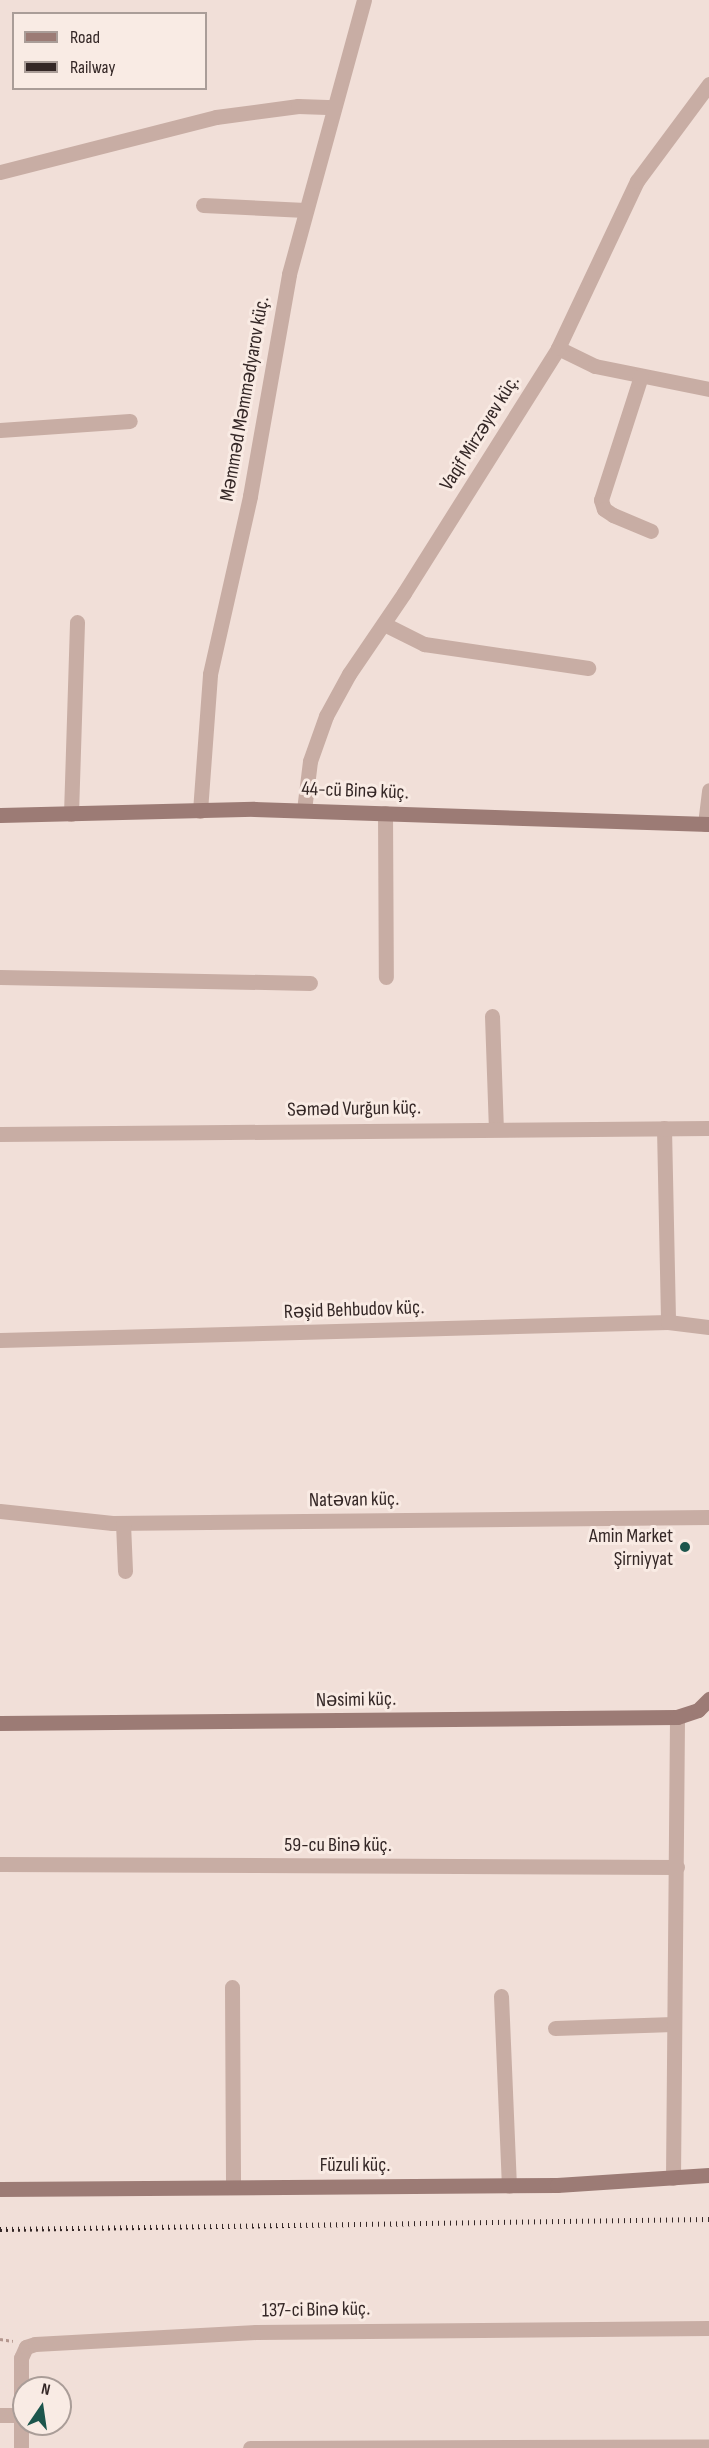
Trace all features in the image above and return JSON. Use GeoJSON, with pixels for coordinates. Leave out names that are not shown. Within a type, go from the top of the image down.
{"type":"FeatureCollection","features":[{"type":"Feature","properties":{"kind":"street","name":"Məmməd Məmmədyarov küç."},"geometry":{"type":"LineString","coordinates":[[200,810],[211,666],[250,496],[287,284],[305,210],[364,0]]}},
{"type":"Feature","properties":{"kind":"street","name":"Vaqif Mirzəyev küç."},"geometry":{"type":"LineString","coordinates":[[304,810],[310,760],[326,717],[349,674],[384,624],[558,348],[637,181],[709,84]]}},
{"type":"Feature","properties":{"kind":"street"},"geometry":{"type":"LineString","coordinates":[[0,172],[216,117],[298,106],[334,107]]}},
{"type":"Feature","properties":{"kind":"street"},"geometry":{"type":"LineString","coordinates":[[202,205],[305,210]]}},
{"type":"Feature","properties":{"kind":"street"},"geometry":{"type":"LineString","coordinates":[[558,348],[595,366],[709,389]]}},
{"type":"Feature","properties":{"kind":"street"},"geometry":{"type":"LineString","coordinates":[[640,376],[601,500],[604,509],[613,515],[651,531]]}},
{"type":"Feature","properties":{"kind":"street"},"geometry":{"type":"LineString","coordinates":[[0,430],[130,421]]}},
{"type":"Feature","properties":{"kind":"street"},"geometry":{"type":"LineString","coordinates":[[71,814],[76,622]]}},
{"type":"Feature","properties":{"kind":"street"},"geometry":{"type":"LineString","coordinates":[[384,624],[424,644],[588,668]]}},
{"type":"Feature","properties":{"kind":"street"},"geometry":{"type":"LineString","coordinates":[[707,824],[709,789]]}},
{"type":"Feature","properties":{"kind":"street","name":"44-cü Binə küç."},"geometry":{"type":"LineString","coordinates":[[0,815],[304,810],[707,824]]}},
{"type":"Feature","properties":{"kind":"street"},"geometry":{"type":"LineString","coordinates":[[385,813],[386,977]]}},
{"type":"Feature","properties":{"kind":"street"},"geometry":{"type":"LineString","coordinates":[[0,977],[310,983]]}},
{"type":"Feature","properties":{"kind":"street"},"geometry":{"type":"LineString","coordinates":[[492,1016],[496,1129]]}},
{"type":"Feature","properties":{"kind":"street"},"geometry":{"type":"LineString","coordinates":[[664,1128],[668,1323]]}},
{"type":"Feature","properties":{"kind":"street","name":"Səməd Vurğun küç."},"geometry":{"type":"LineString","coordinates":[[0,1134],[709,1128]]}},
{"type":"Feature","properties":{"kind":"street","name":"Rəşid Behbudov küç."},"geometry":{"type":"LineString","coordinates":[[0,1340],[668,1323],[709,1327]]}},
{"type":"Feature","properties":{"kind":"street","name":"Natəvan küç."},"geometry":{"type":"LineString","coordinates":[[0,1511],[123,1523],[709,1516]]}},
{"type":"Feature","properties":{"kind":"street"},"geometry":{"type":"LineString","coordinates":[[123,1523],[125,1571]]}},
{"type":"Feature","properties":{"kind":"street","name":"Nəsimi küç."},"geometry":{"type":"LineString","coordinates":[[0,1723],[677,1717],[708,1704]]}},
{"type":"Feature","properties":{"kind":"street"},"geometry":{"type":"LineString","coordinates":[[673,2178],[677,1717]]}},
{"type":"Feature","properties":{"kind":"street","name":"59-cu Binə küç."},"geometry":{"type":"LineString","coordinates":[[0,1864],[676,1867]]}},
{"type":"Feature","properties":{"kind":"street"},"geometry":{"type":"LineString","coordinates":[[232,1987],[233,2185]]}},
{"type":"Feature","properties":{"kind":"street"},"geometry":{"type":"LineString","coordinates":[[501,1996],[508,2186]]}},
{"type":"Feature","properties":{"kind":"street"},"geometry":{"type":"LineString","coordinates":[[555,2028],[673,2024]]}},
{"type":"Feature","properties":{"kind":"street","name":"Füzuli küç."},"geometry":{"type":"LineString","coordinates":[[0,2189],[233,2185],[508,2186],[709,2175]]}},
{"type":"Feature","properties":{"kind":"street","name":"137-ci Binə küç."},"geometry":{"type":"LineString","coordinates":[[21,2376],[21,2358],[26,2347],[34,2344],[256,2332],[709,2328]]}},
{"type":"Feature","properties":{"kind":"street"},"geometry":{"type":"LineString","coordinates":[[250,2448],[709,2446]]}},
{"type":"Feature","properties":{"kind":"railway"},"geometry":{"type":"LineString","coordinates":[[0,2229],[709,2219]]}},
{"type":"Feature","properties":{"kind":"place","name":"Amin Market Şirniyyat"},"geometry":{"type":"Point","coordinates":[685,1547]}}]}
